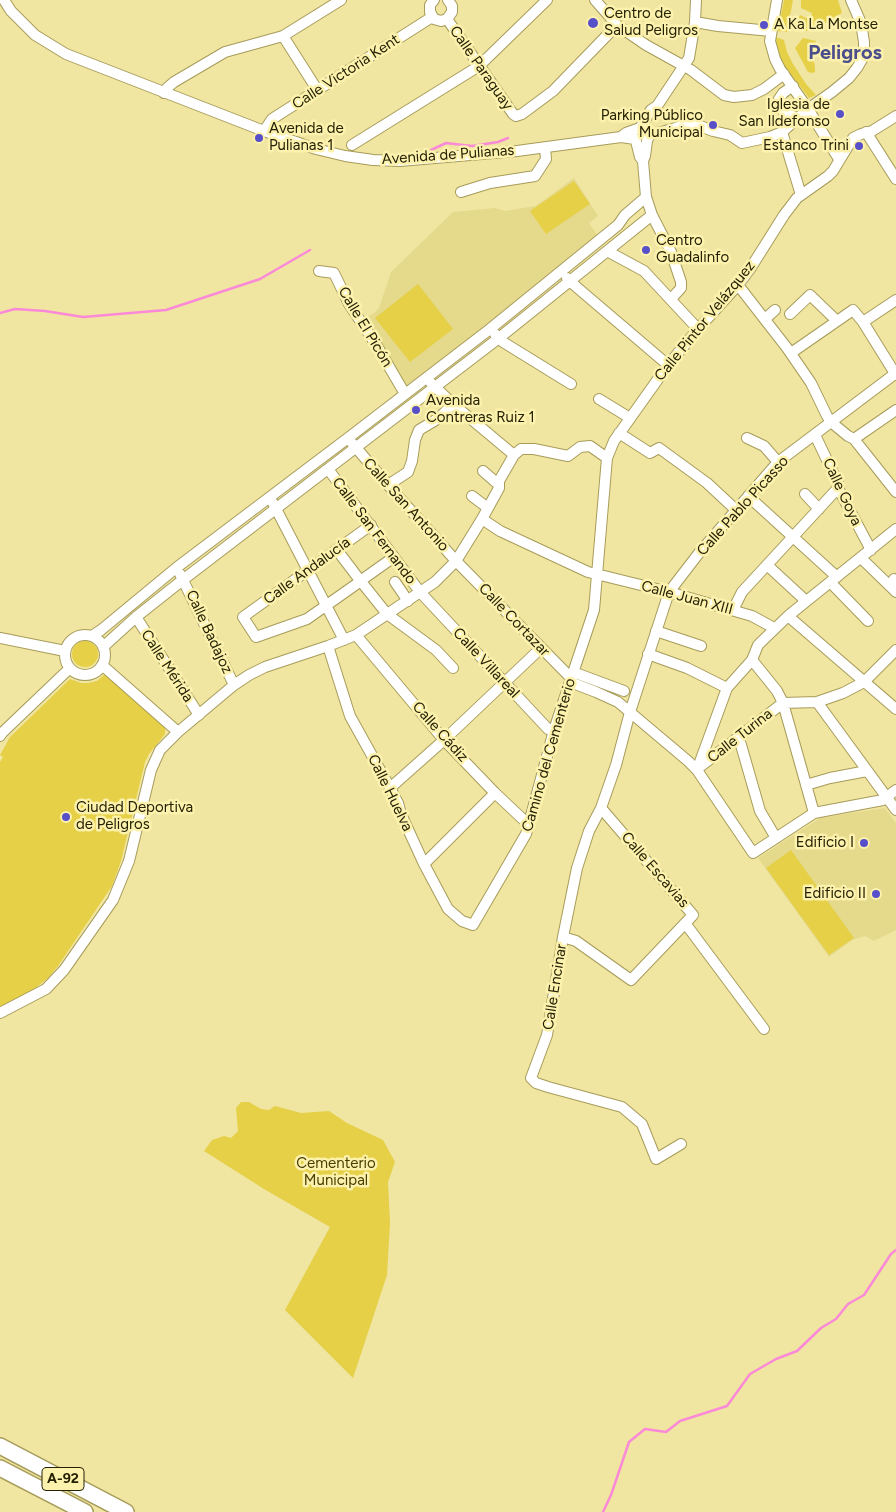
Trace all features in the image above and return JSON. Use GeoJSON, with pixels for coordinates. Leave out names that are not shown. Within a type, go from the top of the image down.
{"type":"FeatureCollection","features":[{"type":"Feature","properties":{"kind":"highway","name":"A-92"},"geometry":{"type":"LineString","coordinates":[[0,1446],[126,1512]]}},
{"type":"Feature","properties":{"kind":"highway","name":"A-92"},"geometry":{"type":"LineString","coordinates":[[0,1468],[85,1512]]}},
{"type":"Feature","properties":{"kind":"street","name":"Avenida de Pulianas"},"geometry":{"type":"LineString","coordinates":[[4,0],[11,11],[35,35],[66,54],[264,131],[316,149],[345,156],[400,161],[545,148],[662,132],[690,122],[713,132],[730,135],[742,143],[782,132]]}},
{"type":"Feature","properties":{"kind":"street"},"geometry":{"type":"LineString","coordinates":[[164,93],[174,82],[225,52],[283,36],[341,0]]}},
{"type":"Feature","properties":{"kind":"street"},"geometry":{"type":"LineString","coordinates":[[434,0],[429,7],[432,17],[438,20],[447,19],[451,15],[453,8],[448,0]]}},
{"type":"Feature","properties":{"kind":"street"},"geometry":{"type":"LineString","coordinates":[[352,145],[479,66],[547,0]]}},
{"type":"Feature","properties":{"kind":"street"},"geometry":{"type":"LineString","coordinates":[[595,0],[617,25],[646,45],[685,66],[718,92],[734,97],[752,95],[764,89],[784,74]]}},
{"type":"Feature","properties":{"kind":"street"},"geometry":{"type":"LineString","coordinates":[[671,299],[681,288],[681,282],[671,252],[652,215],[646,197],[643,161],[646,156],[641,135],[656,112],[657,106],[689,58],[695,22],[693,0]]}},
{"type":"Feature","properties":{"kind":"street"},"geometry":{"type":"LineString","coordinates":[[777,0],[770,41],[775,59],[839,159]]}},
{"type":"Feature","properties":{"kind":"street"},"geometry":{"type":"LineString","coordinates":[[800,195],[782,132],[808,109],[849,78],[858,68],[864,56],[864,42],[861,23],[851,0]]}},
{"type":"Feature","properties":{"kind":"street","name":"Calle Victoria Kent"},"geometry":{"type":"LineString","coordinates":[[264,131],[272,119],[432,17]]}},
{"type":"Feature","properties":{"kind":"street","name":"Calle Paraguay"},"geometry":{"type":"LineString","coordinates":[[447,19],[512,114],[516,116],[522,114],[553,91],[617,25]]}},
{"type":"Feature","properties":{"kind":"street"},"geometry":{"type":"LineString","coordinates":[[695,22],[771,31]]}},
{"type":"Feature","properties":{"kind":"street"},"geometry":{"type":"LineString","coordinates":[[283,36],[318,91]]}},
{"type":"Feature","properties":{"kind":"street"},"geometry":{"type":"LineString","coordinates":[[793,86],[779,99],[779,106],[784,112],[797,118]]}},
{"type":"Feature","properties":{"kind":"street","name":"Calle Pintor Velázquez"},"geometry":{"type":"LineString","coordinates":[[598,574],[606,458],[619,433],[668,365],[738,285],[784,215],[800,195],[833,171],[853,138],[872,131],[896,116]]}},
{"type":"Feature","properties":{"kind":"street"},"geometry":{"type":"LineString","coordinates":[[866,132],[896,179]]}},
{"type":"Feature","properties":{"kind":"street"},"geometry":{"type":"LineString","coordinates":[[461,192],[490,183],[535,176],[546,159],[545,148]]}},
{"type":"Feature","properties":{"kind":"street"},"geometry":{"type":"LineString","coordinates":[[92,636],[102,630],[176,568],[426,379],[562,272],[618,225],[625,215],[646,197]]}},
{"type":"Feature","properties":{"kind":"street"},"geometry":{"type":"LineString","coordinates":[[103,647],[136,617],[184,579],[435,388],[652,215]]}},
{"type":"Feature","properties":{"kind":"street"},"geometry":{"type":"LineString","coordinates":[[607,251],[644,271],[698,329]]}},
{"type":"Feature","properties":{"kind":"street","name":"Calle El Picón"},"geometry":{"type":"LineString","coordinates":[[319,271],[334,273],[349,304],[377,346],[405,394]]}},
{"type":"Feature","properties":{"kind":"street"},"geometry":{"type":"LineString","coordinates":[[562,272],[570,282],[668,365]]}},
{"type":"Feature","properties":{"kind":"street"},"geometry":{"type":"LineString","coordinates":[[738,285],[791,353],[811,383],[831,422],[848,436],[854,438],[896,492]]}},
{"type":"Feature","properties":{"kind":"street"},"geometry":{"type":"LineString","coordinates":[[790,314],[810,295],[837,321]]}},
{"type":"Feature","properties":{"kind":"street"},"geometry":{"type":"LineString","coordinates":[[863,322],[896,300]]}},
{"type":"Feature","properties":{"kind":"street"},"geometry":{"type":"LineString","coordinates":[[765,319],[775,310]]}},
{"type":"Feature","properties":{"kind":"street"},"geometry":{"type":"LineString","coordinates":[[791,353],[853,310],[863,322],[896,374]]}},
{"type":"Feature","properties":{"kind":"street"},"geometry":{"type":"LineString","coordinates":[[490,329],[502,342],[571,384]]}},
{"type":"Feature","properties":{"kind":"street","name":"Calle Pablo Picasso"},"geometry":{"type":"LineString","coordinates":[[668,592],[699,553],[778,462],[896,374]]}},
{"type":"Feature","properties":{"kind":"street"},"geometry":{"type":"LineString","coordinates":[[426,379],[453,404],[514,454]]}},
{"type":"Feature","properties":{"kind":"street"},"geometry":{"type":"LineString","coordinates":[[599,399],[630,418]]}},
{"type":"Feature","properties":{"kind":"street"},"geometry":{"type":"LineString","coordinates":[[388,485],[408,472],[419,430],[439,418],[453,404]]}},
{"type":"Feature","properties":{"kind":"street"},"geometry":{"type":"LineString","coordinates":[[854,438],[896,410]]}},
{"type":"Feature","properties":{"kind":"street"},"geometry":{"type":"LineString","coordinates":[[619,433],[650,453],[659,448],[707,483],[736,510]]}},
{"type":"Feature","properties":{"kind":"street","name":"Calle Goya"},"geometry":{"type":"LineString","coordinates":[[815,434],[838,483],[838,488],[871,550]]}},
{"type":"Feature","properties":{"kind":"street","name":"Calle San Antonio"},"geometry":{"type":"LineString","coordinates":[[348,438],[456,561]]}},
{"type":"Feature","properties":{"kind":"street"},"geometry":{"type":"LineString","coordinates":[[748,438],[764,446],[778,462]]}},
{"type":"Feature","properties":{"kind":"street"},"geometry":{"type":"LineString","coordinates":[[0,1013],[46,989],[64,970],[113,900],[130,860],[151,770],[160,750],[178,732],[249,674],[356,635],[435,582],[456,561],[499,488],[499,481],[514,454],[520,450],[534,449],[568,456],[580,447],[590,446],[606,458]]}},
{"type":"Feature","properties":{"kind":"street","name":"Calle San Fernando"},"geometry":{"type":"LineString","coordinates":[[328,469],[420,592]]}},
{"type":"Feature","properties":{"kind":"street"},"geometry":{"type":"LineString","coordinates":[[483,471],[499,485]]}},
{"type":"Feature","properties":{"kind":"street"},"geometry":{"type":"LineString","coordinates":[[733,610],[742,592],[838,488]]}},
{"type":"Feature","properties":{"kind":"street"},"geometry":{"type":"LineString","coordinates":[[805,494],[818,509]]}},
{"type":"Feature","properties":{"kind":"street"},"geometry":{"type":"LineString","coordinates":[[472,496],[488,508]]}},
{"type":"Feature","properties":{"kind":"street"},"geometry":{"type":"LineString","coordinates":[[748,496],[793,536],[868,621]]}},
{"type":"Feature","properties":{"kind":"street"},"geometry":{"type":"LineString","coordinates":[[269,498],[344,640]]}},
{"type":"Feature","properties":{"kind":"street","name":"Calle Juan XIII"},"geometry":{"type":"LineString","coordinates":[[482,519],[500,531],[588,572],[733,610],[752,616],[774,628]]}},
{"type":"Feature","properties":{"kind":"street","name":"Calle Andalucía"},"geometry":{"type":"LineString","coordinates":[[326,607],[306,619],[256,637],[243,617],[371,525]]}},
{"type":"Feature","properties":{"kind":"street"},"geometry":{"type":"LineString","coordinates":[[697,770],[727,688],[752,660],[758,644],[806,601],[896,529]]}},
{"type":"Feature","properties":{"kind":"street"},"geometry":{"type":"LineString","coordinates":[[337,550],[387,614],[436,650],[453,668]]}},
{"type":"Feature","properties":{"kind":"street"},"geometry":{"type":"LineString","coordinates":[[326,607],[394,557]]}},
{"type":"Feature","properties":{"kind":"street"},"geometry":{"type":"LineString","coordinates":[[861,558],[896,592]]}},
{"type":"Feature","properties":{"kind":"street","name":"Calle Cortazar"},"geometry":{"type":"LineString","coordinates":[[456,561],[572,677]]}},
{"type":"Feature","properties":{"kind":"street"},"geometry":{"type":"LineString","coordinates":[[766,565],[806,601]]}},
{"type":"Feature","properties":{"kind":"street","name":"Calle Badajoz"},"geometry":{"type":"LineString","coordinates":[[176,568],[184,579],[234,685]]}},
{"type":"Feature","properties":{"kind":"street","name":"Camino del Cementerio"},"geometry":{"type":"LineString","coordinates":[[473,926],[526,834],[554,730],[594,610],[598,574]]}},
{"type":"Feature","properties":{"kind":"street"},"geometry":{"type":"LineString","coordinates":[[395,582],[408,601]]}},
{"type":"Feature","properties":{"kind":"street","name":"Calle Villareal"},"geometry":{"type":"LineString","coordinates":[[420,592],[548,729],[554,730]]}},
{"type":"Feature","properties":{"kind":"street","name":"Calle Encinar"},"geometry":{"type":"LineString","coordinates":[[668,592],[630,712],[616,765],[601,808],[589,831],[577,868],[563,937],[547,1035],[531,1078],[536,1084],[622,1107],[642,1124],[656,1159],[682,1144]]}},
{"type":"Feature","properties":{"kind":"street"},"geometry":{"type":"LineString","coordinates":[[788,616],[896,709]]}},
{"type":"Feature","properties":{"kind":"street","name":"Calle Mérida"},"geometry":{"type":"LineString","coordinates":[[136,617],[199,714]]}},
{"type":"Feature","properties":{"kind":"street"},"geometry":{"type":"LineString","coordinates":[[656,631],[701,646]]}},
{"type":"Feature","properties":{"kind":"street","name":"Calle Cádiz"},"geometry":{"type":"LineString","coordinates":[[356,635],[444,740],[529,825]]}},
{"type":"Feature","properties":{"kind":"street"},"geometry":{"type":"LineString","coordinates":[[92,636],[103,647],[104,657],[102,665],[92,673],[78,673],[66,663],[65,651],[68,644],[76,637],[92,636]]}},
{"type":"Feature","properties":{"kind":"street"},"geometry":{"type":"LineString","coordinates":[[0,638],[65,651]]}},
{"type":"Feature","properties":{"kind":"street","name":"Calle Huelva"},"geometry":{"type":"LineString","coordinates":[[328,646],[350,716],[398,803],[401,814],[424,864],[448,909],[462,921],[473,926]]}},
{"type":"Feature","properties":{"kind":"street"},"geometry":{"type":"LineString","coordinates":[[390,788],[444,740],[541,648]]}},
{"type":"Feature","properties":{"kind":"street"},"geometry":{"type":"LineString","coordinates":[[783,703],[817,702],[843,693],[864,682],[896,650]]}},
{"type":"Feature","properties":{"kind":"street"},"geometry":{"type":"LineString","coordinates":[[648,654],[687,668],[727,688]]}},
{"type":"Feature","properties":{"kind":"street"},"geometry":{"type":"LineString","coordinates":[[752,660],[777,692],[783,703],[814,813]]}},
{"type":"Feature","properties":{"kind":"street"},"geometry":{"type":"LineString","coordinates":[[102,665],[178,732]]}},
{"type":"Feature","properties":{"kind":"street"},"geometry":{"type":"LineString","coordinates":[[1,734],[70,668]]}},
{"type":"Feature","properties":{"kind":"street"},"geometry":{"type":"LineString","coordinates":[[572,677],[624,691]]}},
{"type":"Feature","properties":{"kind":"street"},"geometry":{"type":"LineString","coordinates":[[572,677],[630,712],[697,770],[753,852],[814,813],[883,800],[896,790]]}},
{"type":"Feature","properties":{"kind":"street"},"geometry":{"type":"LineString","coordinates":[[817,702],[896,810]]}},
{"type":"Feature","properties":{"kind":"street","name":"Calle Turina"},"geometry":{"type":"LineString","coordinates":[[697,770],[783,703]]}},
{"type":"Feature","properties":{"kind":"street"},"geometry":{"type":"LineString","coordinates":[[739,738],[760,811],[776,838]]}},
{"type":"Feature","properties":{"kind":"street"},"geometry":{"type":"LineString","coordinates":[[806,785],[867,771]]}},
{"type":"Feature","properties":{"kind":"street"},"geometry":{"type":"LineString","coordinates":[[424,864],[495,793]]}},
{"type":"Feature","properties":{"kind":"street","name":"Calle Escavias"},"geometry":{"type":"LineString","coordinates":[[601,808],[694,915],[685,923],[764,1029]]}},
{"type":"Feature","properties":{"kind":"street"},"geometry":{"type":"LineString","coordinates":[[563,937],[576,941],[631,980],[685,923]]}},
{"type":"Feature","properties":{"kind":"shaded area"},"geometry":{"type":"Polygon","coordinates":[[[574,178],[598,216],[589,223],[597,235],[487,325],[406,387],[362,319],[373,314],[379,308],[391,272],[453,212],[495,208],[505,211],[536,206],[574,178]]]}},
{"type":"Feature","properties":{"kind":"shaded area"},"geometry":{"type":"Polygon","coordinates":[[[885,808],[896,823],[896,930],[874,941],[865,936],[852,940],[829,957],[758,858],[820,818],[885,808]]]}},
{"type":"Feature","properties":{"kind":"green space"},"geometry":{"type":"Polygon","coordinates":[[[784,0],[793,0],[787,32],[778,31],[784,0]]]}},
{"type":"Feature","properties":{"kind":"green space"},"geometry":{"type":"Polygon","coordinates":[[[801,0],[838,0],[842,13],[827,21],[820,30],[805,31],[798,20],[800,15],[808,19],[811,18],[812,13],[801,8],[801,0]]]}},
{"type":"Feature","properties":{"kind":"green space"},"geometry":{"type":"Polygon","coordinates":[[[775,37],[784,40],[793,64],[816,95],[809,98],[782,63],[775,37]]]}},
{"type":"Feature","properties":{"kind":"green space"},"geometry":{"type":"Polygon","coordinates":[[[803,38],[816,41],[813,55],[815,72],[812,73],[808,72],[795,48],[803,38]]]}},
{"type":"Feature","properties":{"kind":"green space"},"geometry":{"type":"Polygon","coordinates":[[[574,181],[590,204],[546,234],[530,211],[574,181]]]}},
{"type":"Feature","properties":{"kind":"green space"},"geometry":{"type":"Polygon","coordinates":[[[418,284],[453,329],[410,362],[375,318],[418,284]]]}},
{"type":"Feature","properties":{"kind":"green space"},"geometry":{"type":"Polygon","coordinates":[[[85,641],[94,645],[98,654],[94,663],[85,667],[76,663],[72,654],[76,645],[85,641]]]}},
{"type":"Feature","properties":{"kind":"green space","name":"Ciudad Deportiva de Peligros"},"geometry":{"type":"Polygon","coordinates":[[[105,674],[165,726],[165,734],[145,762],[121,861],[112,886],[48,978],[33,990],[0,1008],[0,762],[3,757],[0,755],[10,737],[70,679],[81,683],[88,683],[97,681],[105,674]]]}},
{"type":"Feature","properties":{"kind":"green space"},"geometry":{"type":"Polygon","coordinates":[[[791,850],[854,938],[829,955],[766,868],[791,850]]]}},
{"type":"Feature","properties":{"kind":"green space","name":"Cementerio Municipal"},"geometry":{"type":"Polygon","coordinates":[[[241,1102],[249,1102],[261,1109],[269,1110],[275,1106],[301,1113],[329,1111],[347,1123],[383,1140],[395,1162],[388,1182],[390,1223],[387,1275],[353,1378],[285,1310],[330,1227],[264,1189],[204,1151],[212,1140],[224,1136],[231,1138],[238,1131],[236,1108],[241,1102]]]}},
{"type":"Feature","properties":{"kind":"waterway"},"geometry":{"type":"LineString","coordinates":[[431,150],[446,143],[472,146],[498,142],[508,138]]}},
{"type":"Feature","properties":{"kind":"waterway"},"geometry":{"type":"LineString","coordinates":[[0,313],[15,309],[45,311],[83,317],[166,310],[260,279],[310,250]]}},
{"type":"Feature","properties":{"kind":"waterway"},"geometry":{"type":"LineString","coordinates":[[603,1512],[611,1495],[629,1442],[645,1429],[666,1432],[680,1421],[727,1406],[750,1374],[776,1359],[797,1351],[821,1328],[836,1319],[848,1304],[864,1295],[891,1254],[896,1250]]}},
{"type":"Feature","properties":{"kind":"place","name":"Centro de Salud Peligros"},"geometry":{"type":"Point","coordinates":[593,23]}},
{"type":"Feature","properties":{"kind":"place","name":"A Ka La Montse"},"geometry":{"type":"Point","coordinates":[764,25]}},
{"type":"Feature","properties":{"kind":"place","name":"Iglesia de San Ildefonso"},"geometry":{"type":"Point","coordinates":[840,114]}},
{"type":"Feature","properties":{"kind":"place","name":"Parking Público Municipal"},"geometry":{"type":"Point","coordinates":[713,125]}},
{"type":"Feature","properties":{"kind":"place","name":"Avenida de Pulianas 1"},"geometry":{"type":"Point","coordinates":[259,138]}},
{"type":"Feature","properties":{"kind":"place","name":"Estanco Trini"},"geometry":{"type":"Point","coordinates":[859,146]}},
{"type":"Feature","properties":{"kind":"place","name":"Centro Guadalinfo"},"geometry":{"type":"Point","coordinates":[646,250]}},
{"type":"Feature","properties":{"kind":"place","name":"Avenida Contreras Ruiz 1"},"geometry":{"type":"Point","coordinates":[416,410]}},
{"type":"Feature","properties":{"kind":"place","name":"Ciudad Deportiva de Peligros"},"geometry":{"type":"Point","coordinates":[66,817]}},
{"type":"Feature","properties":{"kind":"place","name":"Edificio I"},"geometry":{"type":"Point","coordinates":[864,843]}},
{"type":"Feature","properties":{"kind":"place","name":"Edificio II"},"geometry":{"type":"Point","coordinates":[876,894]}},
{"type":"Feature","properties":{"kind":"district","name":"Peligros"},"geometry":{"type":"Point","coordinates":[845,53]}}]}
